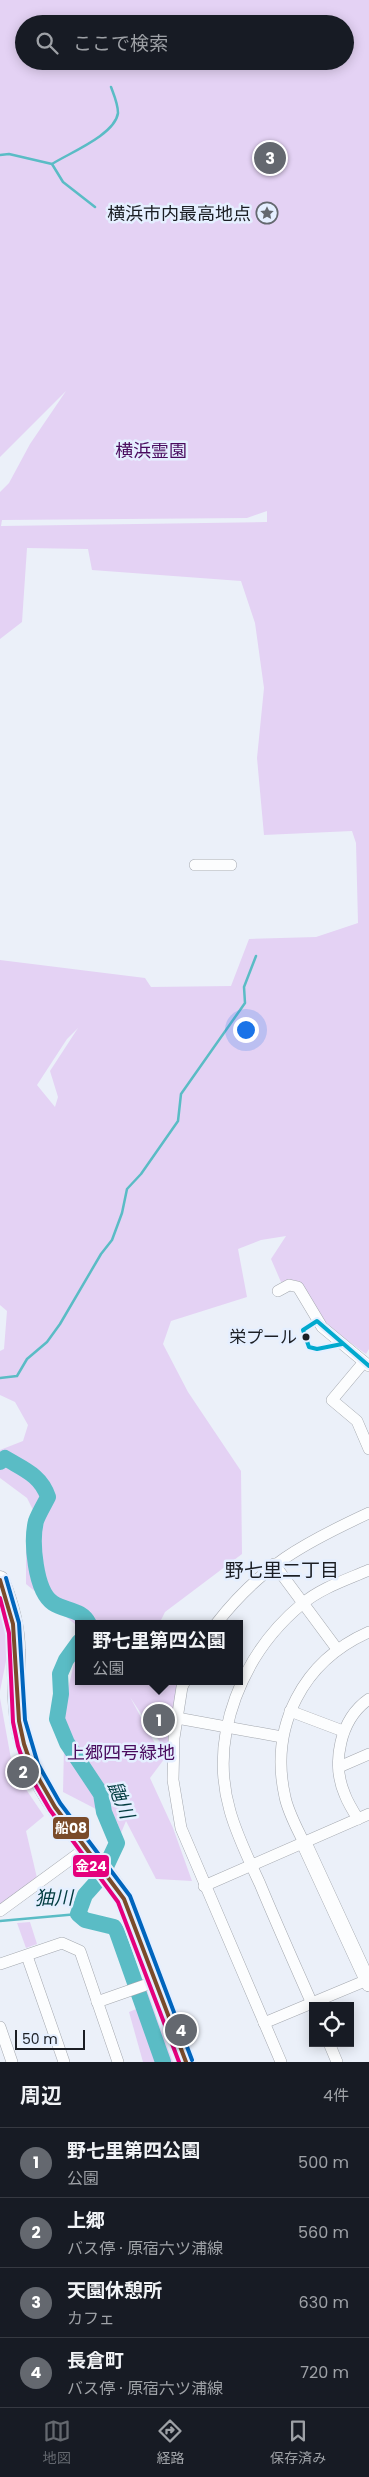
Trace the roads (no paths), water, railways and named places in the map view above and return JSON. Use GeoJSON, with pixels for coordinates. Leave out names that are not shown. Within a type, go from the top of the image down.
{"type":"FeatureCollection","features":[{"type":"Feature","properties":{"kind":"main road"},"geometry":{"type":"LineString","coordinates":[[0,1580],[13,1622],[16,1648],[17,1710],[24,1743],[44,1793],[66,1824],[110,1877],[124,1899],[153,1982],[186,2062]]}},
{"type":"Feature","properties":{"kind":"street"},"geometry":{"type":"LineString","coordinates":[[195,865],[231,865]]}},
{"type":"Feature","properties":{"kind":"street"},"geometry":{"type":"LineString","coordinates":[[278,1291],[289,1286],[298,1287],[317,1321],[366,1365],[332,1400],[357,1421],[369,1449]]}},
{"type":"Feature","properties":{"kind":"street"},"geometry":{"type":"LineString","coordinates":[[219,1620],[243,1590],[274,1564],[303,1545],[369,1513]]}},
{"type":"Feature","properties":{"kind":"street"},"geometry":{"type":"LineString","coordinates":[[274,1564],[337,1649]]}},
{"type":"Feature","properties":{"kind":"street"},"geometry":{"type":"LineString","coordinates":[[243,1678],[268,1638],[302,1604],[321,1591],[369,1570]]}},
{"type":"Feature","properties":{"kind":"street"},"geometry":{"type":"LineString","coordinates":[[317,2002],[368,1982],[285,1798],[281,1768],[282,1737],[290,1711],[306,1683],[337,1649],[369,1632]]}},
{"type":"Feature","properties":{"kind":"street"},"geometry":{"type":"LineString","coordinates":[[183,1685],[177,1718],[173,1780],[181,1828],[204,1886],[281,2062]]}},
{"type":"Feature","properties":{"kind":"street"},"geometry":{"type":"LineString","coordinates":[[240,1685],[226,1726],[223,1758],[225,1785],[235,1825],[311,2002]]}},
{"type":"Feature","properties":{"kind":"street"},"geometry":{"type":"LineString","coordinates":[[358,1819],[344,1794],[338,1767],[343,1731],[359,1706],[369,1699]]}},
{"type":"Feature","properties":{"kind":"street"},"geometry":{"type":"LineString","coordinates":[[290,1711],[343,1731]]}},
{"type":"Feature","properties":{"kind":"street"},"geometry":{"type":"LineString","coordinates":[[177,1718],[282,1737]]}},
{"type":"Feature","properties":{"kind":"street"},"geometry":{"type":"LineString","coordinates":[[338,1767],[369,1754]]}},
{"type":"Feature","properties":{"kind":"street"},"geometry":{"type":"LineString","coordinates":[[204,1886],[252,1867],[369,1814]]}},
{"type":"Feature","properties":{"kind":"street"},"geometry":{"type":"LineString","coordinates":[[0,1911],[89,1851]]}},
{"type":"Feature","properties":{"kind":"street"},"geometry":{"type":"LineString","coordinates":[[0,1964],[62,1943],[80,1951],[118,2062]]}},
{"type":"Feature","properties":{"kind":"street"},"geometry":{"type":"LineString","coordinates":[[27,1956],[64,2062]]}},
{"type":"Feature","properties":{"kind":"street"},"geometry":{"type":"LineString","coordinates":[[97,2002],[153,1982]]}},
{"type":"Feature","properties":{"kind":"street"},"geometry":{"type":"LineString","coordinates":[[264,2023],[309,2005]]}},
{"type":"Feature","properties":{"kind":"street"},"geometry":{"type":"LineString","coordinates":[[0,2028],[12,2062]]}},
{"type":"Feature","properties":{"kind":"street"},"geometry":{"type":"LineString","coordinates":[[331,2047],[337,2062]]}},
{"type":"Feature","properties":{"kind":"waterway"},"geometry":{"type":"LineString","coordinates":[[52,164],[90,143],[109,129],[118,113],[111,87]]}},
{"type":"Feature","properties":{"kind":"waterway"},"geometry":{"type":"LineString","coordinates":[[0,155],[9,154],[52,164],[63,182],[95,207]]}},
{"type":"Feature","properties":{"kind":"waterway"},"geometry":{"type":"LineString","coordinates":[[0,1378],[17,1376],[27,1359],[47,1342],[60,1324],[101,1254],[112,1240],[122,1213],[127,1189],[141,1174],[178,1121],[181,1094],[245,1003],[244,987],[256,956]]}},
{"type":"Feature","properties":{"kind":"waterway","name":"鼬川"},"geometry":{"type":"LineString","coordinates":[[0,1462],[5,1458],[25,1469],[45,1489],[48,1497],[36,1521],[34,1541],[38,1577],[47,1597],[53,1603],[78,1613],[87,1620]]}},
{"type":"Feature","properties":{"kind":"waterway","name":"鼬川"},"geometry":{"type":"LineString","coordinates":[[75,1648],[66,1660],[60,1674],[61,1694],[57,1719],[67,1743],[101,1794],[104,1812],[117,1843],[101,1877],[85,1895],[78,1914],[85,1920],[114,1927],[117,1932],[163,2062]]}},
{"type":"Feature","properties":{"kind":"waterway","name":"㹨川"},"geometry":{"type":"LineString","coordinates":[[0,1921],[78,1914]]}},
{"type":"Feature","properties":{"kind":"place","name":"天園休憩所"},"geometry":{"type":"Point","coordinates":[270,158]}},
{"type":"Feature","properties":{"kind":"place","name":"横浜市内最高地点"},"geometry":{"type":"Point","coordinates":[267,213]}},
{"type":"Feature","properties":{"kind":"place","name":"栄プール"},"geometry":{"type":"Point","coordinates":[306,1337]}},
{"type":"Feature","properties":{"kind":"place","name":"野七里第四公園"},"geometry":{"type":"Point","coordinates":[159,1720]}},
{"type":"Feature","properties":{"kind":"place","name":"上郷"},"geometry":{"type":"Point","coordinates":[23,1772]}},
{"type":"Feature","properties":{"kind":"place","name":"長倉町"},"geometry":{"type":"Point","coordinates":[181,2030]}},
{"type":"Feature","properties":{"kind":"district","name":"野七里二丁目"},"geometry":{"type":"Point","coordinates":[282,1570]}},
{"type":"Feature","properties":{"kind":"park label","name":"横浜霊園"},"geometry":{"type":"Point","coordinates":[151,450]}},
{"type":"Feature","properties":{"kind":"park label","name":"上郷四号緑地"},"geometry":{"type":"Point","coordinates":[121,1752]}}]}
